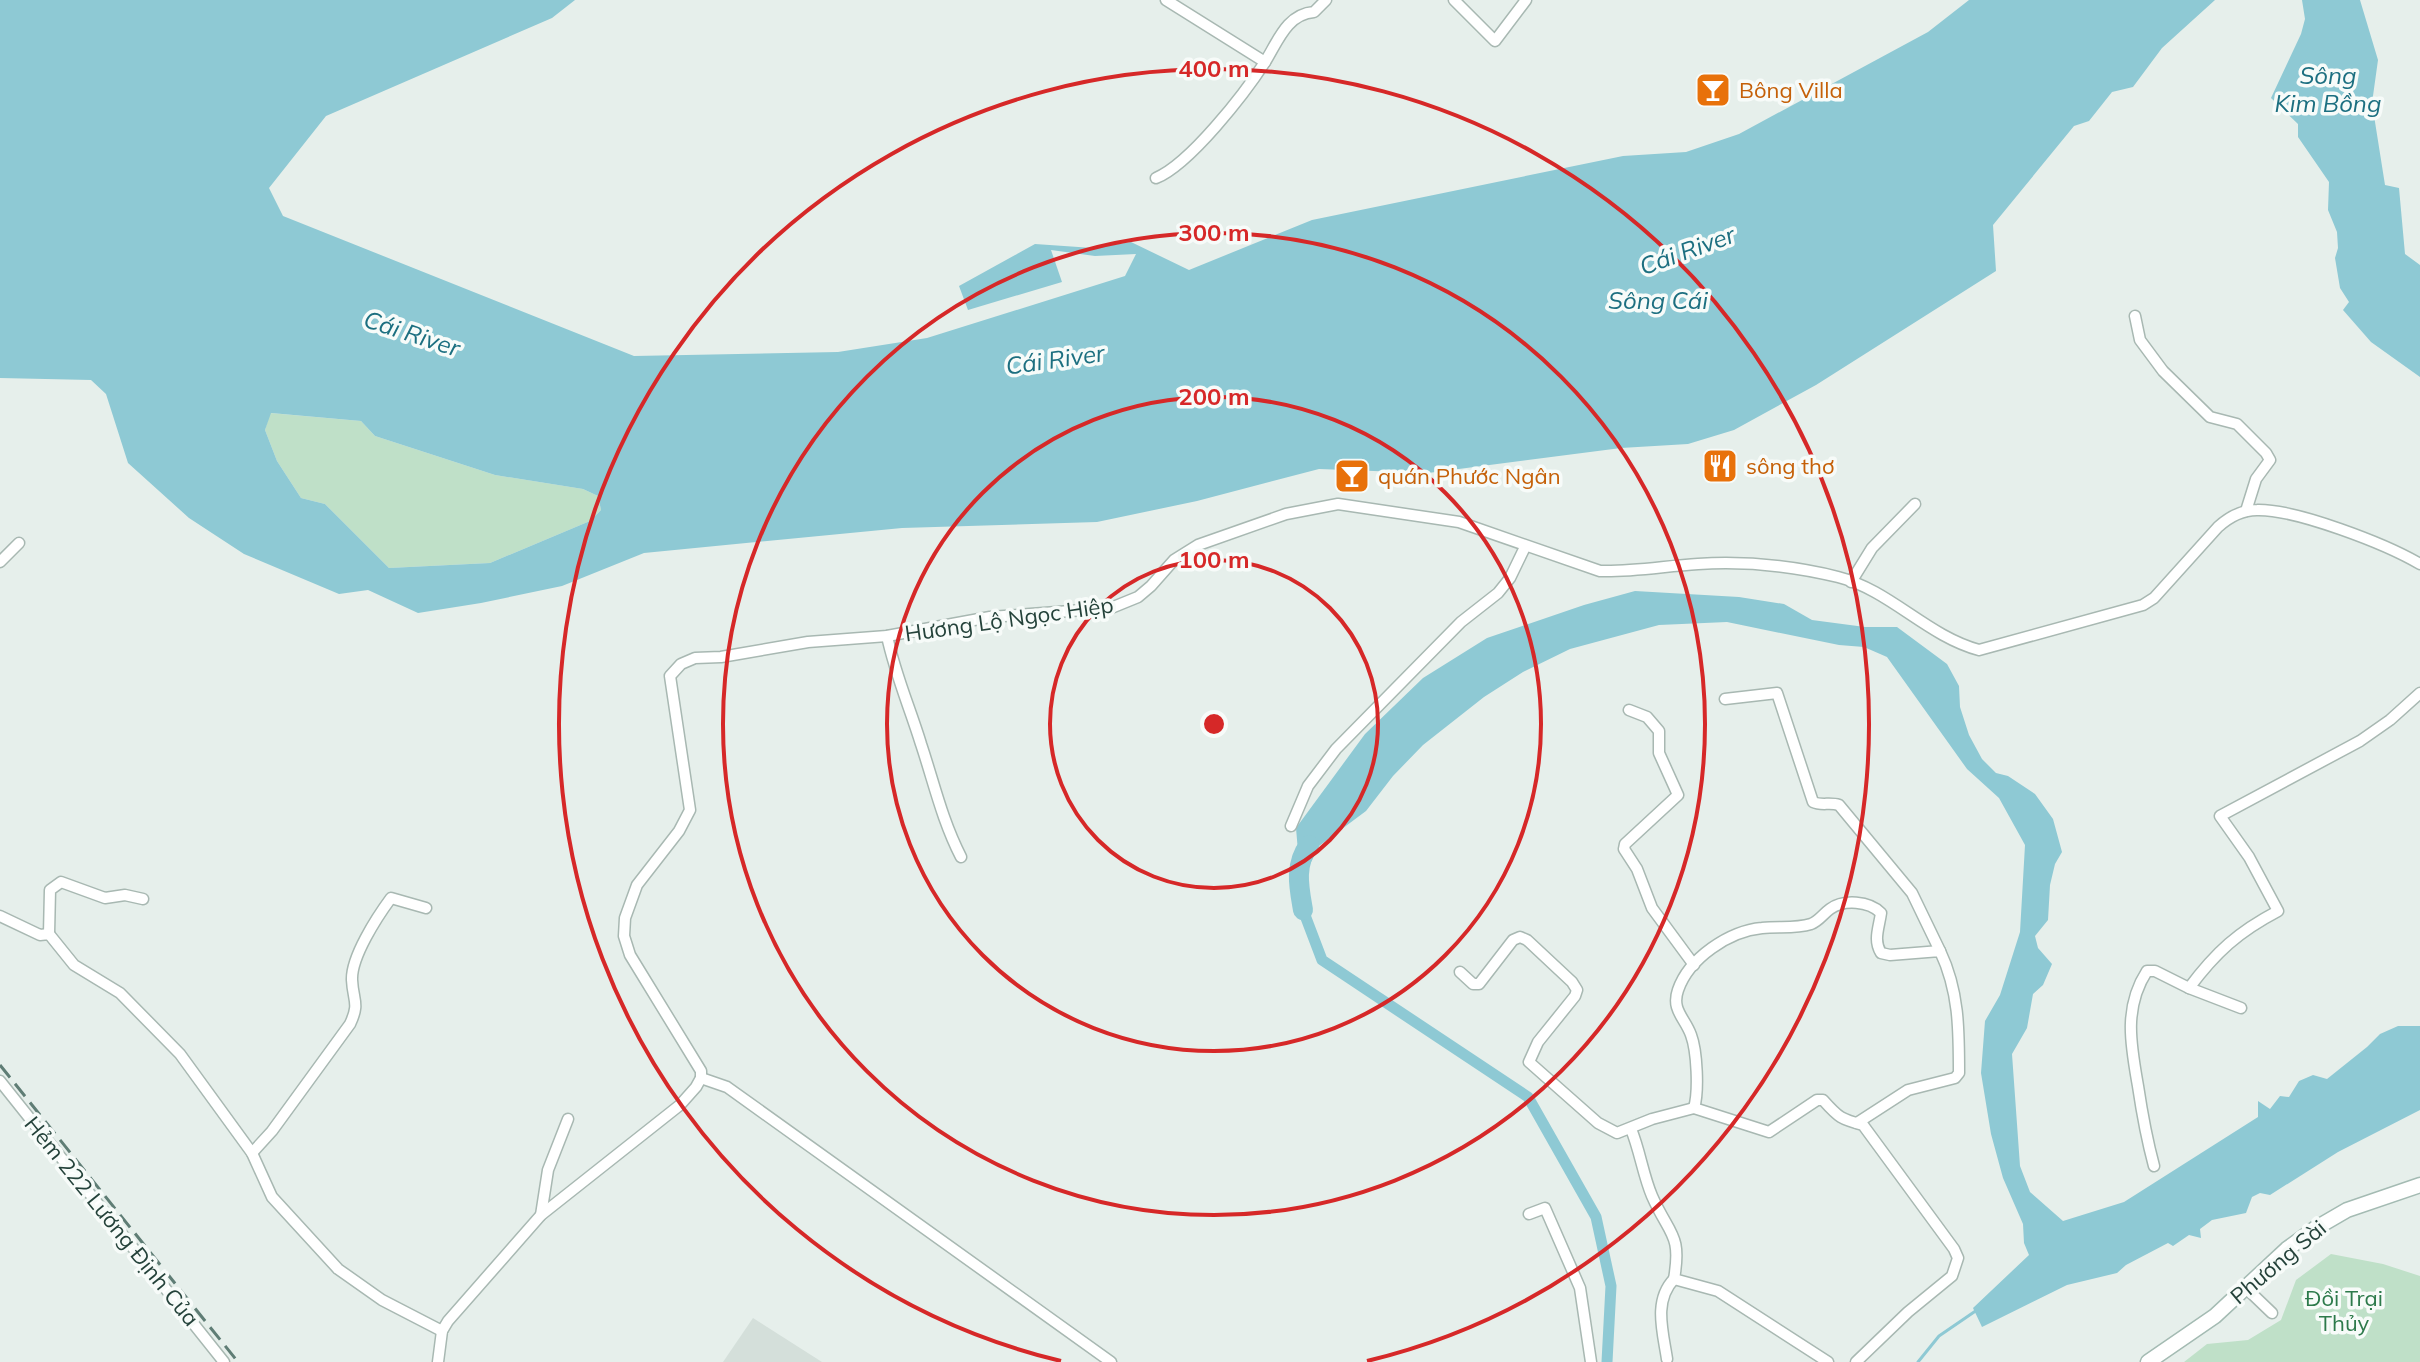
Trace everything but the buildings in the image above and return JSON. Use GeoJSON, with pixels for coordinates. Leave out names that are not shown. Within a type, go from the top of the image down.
{"type":"FeatureCollection","features":[{"type":"Feature","properties":{"kind":"street"},"geometry":{"type":"LineString","coordinates":[[1166,0],[1265,62]]}},
{"type":"Feature","properties":{"kind":"street"},"geometry":{"type":"LineString","coordinates":[[1156,178],[1194,148],[1242,97],[1291,20],[1302,13],[1314,12],[1326,0]]}},
{"type":"Feature","properties":{"kind":"street"},"geometry":{"type":"LineString","coordinates":[[1454,0],[1495,41],[1526,0]]}},
{"type":"Feature","properties":{"kind":"street"},"geometry":{"type":"LineString","coordinates":[[2135,316],[2140,340],[2163,371],[2210,417],[2237,424],[2270,460],[2256,479],[2246,511],[2272,511],[2347,532],[2397,550],[2420,564]]}},
{"type":"Feature","properties":{"kind":"street"},"geometry":{"type":"LineString","coordinates":[[1851,582],[1872,548],[1915,504]]}},
{"type":"Feature","properties":{"kind":"street","name":"Hương Lộ Ngọc Hiệp"},"geometry":{"type":"LineString","coordinates":[[701,1078],[701,1071],[680,1034],[630,955],[624,936],[625,918],[637,885],[679,831],[690,810],[670,676],[681,664],[695,658],[721,657],[808,642],[887,636],[990,617],[1111,608],[1138,597],[1174,560],[1198,545],[1286,514],[1326,505],[1362,506],[1439,517],[1600,571],[1743,563],[1838,577],[1886,599],[1960,645],[1979,650],[2143,605],[2154,598],[2218,527],[2230,517],[2246,511]]}},
{"type":"Feature","properties":{"kind":"street"},"geometry":{"type":"LineString","coordinates":[[0,562],[19,543]]}},
{"type":"Feature","properties":{"kind":"street"},"geometry":{"type":"LineString","coordinates":[[1291,826],[1308,786],[1336,749],[1439,644],[1498,593],[1510,578],[1525,547]]}},
{"type":"Feature","properties":{"kind":"street"},"geometry":{"type":"LineString","coordinates":[[887,636],[899,686],[921,743],[938,804],[961,857]]}},
{"type":"Feature","properties":{"kind":"street"},"geometry":{"type":"LineString","coordinates":[[1725,699],[1777,693],[1813,802],[1818,805],[1831,802],[1839,805],[1912,893],[1940,951],[1956,995],[1959,1073],[1955,1078],[1908,1090],[1857,1123]]}},
{"type":"Feature","properties":{"kind":"street"},"geometry":{"type":"LineString","coordinates":[[2189,988],[2224,945],[2241,931],[2278,911],[2249,857],[2220,816],[2368,736],[2420,693]]}},
{"type":"Feature","properties":{"kind":"street"},"geometry":{"type":"LineString","coordinates":[[1629,710],[1647,717],[1659,731],[1659,753],[1678,795],[1625,844],[1624,849],[1637,869],[1652,908],[1694,965]]}},
{"type":"Feature","properties":{"kind":"street"},"geometry":{"type":"LineString","coordinates":[[143,899],[125,895],[105,898],[61,882],[50,890],[49,934],[74,965],[120,993],[180,1054],[252,1153],[272,1197],[338,1269],[382,1300],[442,1331]]}},
{"type":"Feature","properties":{"kind":"street"},"geometry":{"type":"LineString","coordinates":[[252,1153],[272,1131],[350,1024],[357,1010],[353,970],[385,906],[391,898],[396,898],[426,908]]}},
{"type":"Feature","properties":{"kind":"street"},"geometry":{"type":"LineString","coordinates":[[1694,1108],[1697,1085],[1691,1033],[1676,1009],[1675,999],[1678,987],[1694,965],[1715,945],[1731,936],[1764,927],[1791,928],[1815,923],[1830,909],[1850,902],[1875,908],[1881,913],[1877,946],[1881,953],[1940,951]]}},
{"type":"Feature","properties":{"kind":"street"},"geometry":{"type":"LineString","coordinates":[[0,916],[40,935],[49,934]]}},
{"type":"Feature","properties":{"kind":"street"},"geometry":{"type":"LineString","coordinates":[[1460,972],[1473,984],[1479,984],[1513,940],[1520,937],[1572,982],[1577,990],[1575,996],[1538,1042],[1529,1062],[1606,1129],[1617,1133],[1652,1119],[1694,1108],[1769,1132],[1817,1100],[1823,1100],[1838,1118],[1863,1125],[1958,1258],[1952,1276],[1908,1312],[1856,1362]]}},
{"type":"Feature","properties":{"kind":"street"},"geometry":{"type":"LineString","coordinates":[[2154,1166],[2132,1060],[2131,1014],[2140,982],[2147,971],[2155,971],[2241,1008]]}},
{"type":"Feature","properties":{"kind":"street"},"geometry":{"type":"LineString","coordinates":[[438,1362],[442,1331],[460,1306],[541,1215],[593,1171],[663,1120],[692,1093],[701,1078],[727,1087],[1111,1362]]}},
{"type":"Feature","properties":{"kind":"street","name":"Hẻm 222 Lương Định Của"},"geometry":{"type":"LineString","coordinates":[[0,1081],[224,1362]]}},
{"type":"Feature","properties":{"kind":"street"},"geometry":{"type":"LineString","coordinates":[[541,1215],[548,1170],[568,1119]]}},
{"type":"Feature","properties":{"kind":"street"},"geometry":{"type":"LineString","coordinates":[[1631,1129],[1652,1196],[1676,1240],[1678,1253],[1674,1279],[1662,1295],[1661,1317],[1667,1359]]}},
{"type":"Feature","properties":{"kind":"street","name":"Phương Sài"},"geometry":{"type":"LineString","coordinates":[[2148,1362],[2187,1337],[2247,1289],[2287,1249],[2334,1216],[2420,1185]]}},
{"type":"Feature","properties":{"kind":"street"},"geometry":{"type":"LineString","coordinates":[[1529,1214],[1545,1208],[1578,1283],[1591,1362]]}},
{"type":"Feature","properties":{"kind":"street"},"geometry":{"type":"LineString","coordinates":[[1674,1279],[1718,1291],[1828,1362]]}},
{"type":"Feature","properties":{"kind":"street"},"geometry":{"type":"LineString","coordinates":[[2247,1289],[2272,1313]]}},
{"type":"Feature","properties":{"kind":"shaded area"},"geometry":{"type":"Polygon","coordinates":[[[753,1318],[822,1362],[723,1362],[753,1318]]]}},
{"type":"Feature","properties":{"kind":"green space"},"geometry":{"type":"Polygon","coordinates":[[[270,413],[361,421],[375,436],[495,475],[583,489],[598,496],[601,510],[590,521],[490,563],[389,568],[325,504],[301,498],[277,461],[265,430],[270,413]]]}},
{"type":"Feature","properties":{"kind":"green space","name":"Đồi Trại Thủy"},"geometry":{"type":"Polygon","coordinates":[[[2331,1254],[2383,1264],[2420,1276],[2420,1362],[2184,1362],[2207,1344],[2248,1340],[2281,1320],[2296,1280],[2331,1254]]]}},
{"type":"Feature","properties":{"kind":"water","name":"Sông Cái"},"geometry":{"type":"Polygon","coordinates":[[[0,0],[575,0],[552,18],[326,116],[269,188],[283,216],[634,356],[838,352],[927,338],[1125,276],[1136,254],[1095,256],[1051,250],[1062,282],[968,310],[959,286],[1035,244],[1093,248],[1131,242],[1189,270],[1312,220],[1623,156],[1686,152],[1739,134],[1928,32],[1969,0],[2215,0],[2162,48],[2133,87],[2112,92],[2089,121],[2074,126],[1993,225],[1996,271],[1816,385],[1734,430],[1688,444],[1621,448],[1428,473],[1319,469],[1197,501],[1097,522],[902,528],[644,553],[562,586],[418,613],[368,590],[339,594],[244,554],[189,518],[128,463],[106,394],[91,380],[0,378],[0,0]],[[271,413],[265,430],[277,461],[301,498],[325,504],[389,568],[490,563],[590,521],[601,510],[598,496],[583,489],[495,475],[375,436],[361,421],[271,413]]]}},
{"type":"Feature","properties":{"kind":"water","name":"Sông Kim Bồng"},"geometry":{"type":"Polygon","coordinates":[[[2302,0],[2360,0],[2378,60],[2372,103],[2385,185],[2399,188],[2405,254],[2420,265],[2420,377],[2371,342],[2343,310],[2349,302],[2340,288],[2335,258],[2337,232],[2328,210],[2329,182],[2298,137],[2298,124],[2271,98],[2301,34],[2305,19],[2302,0]]]}},
{"type":"Feature","properties":{"kind":"water"},"geometry":{"type":"Polygon","coordinates":[[[1635,591],[1739,597],[1784,604],[1812,620],[1865,627],[1897,627],[1947,664],[1959,686],[1960,707],[1969,735],[1982,759],[1996,773],[2008,776],[2035,794],[2053,819],[2062,852],[2055,864],[2050,885],[2048,920],[2035,936],[2038,948],[2052,964],[2043,985],[2033,994],[2027,1028],[2012,1054],[2020,1166],[2030,1192],[2063,1221],[2124,1202],[2258,1117],[2258,1101],[2270,1109],[2280,1096],[2289,1097],[2299,1081],[2313,1075],[2327,1079],[2380,1034],[2398,1026],[2420,1026],[2420,1110],[2338,1152],[2270,1195],[2260,1193],[2252,1197],[2246,1213],[2212,1220],[2200,1229],[2201,1238],[2189,1235],[2173,1246],[2168,1243],[2117,1273],[2067,1285],[1982,1327],[1973,1308],[2029,1255],[2024,1243],[2023,1224],[2003,1178],[1991,1134],[1981,1073],[1985,1021],[2000,995],[2020,932],[2025,845],[1999,798],[1967,769],[1887,657],[1864,647],[1839,645],[1727,622],[1659,625],[1570,649],[1523,672],[1484,697],[1423,745],[1393,776],[1366,811],[1319,846],[1309,866],[1303,910],[1296,828],[1365,734],[1423,678],[1487,638],[1635,591]]]}},
{"type":"Feature","properties":{"kind":"waterway"},"geometry":{"type":"LineString","coordinates":[[1303,910],[1299,868],[1309,845]]}},
{"type":"Feature","properties":{"kind":"waterway"},"geometry":{"type":"LineString","coordinates":[[1303,910],[1322,960],[1528,1097],[1596,1217],[1611,1286],[1607,1362]]}},
{"type":"Feature","properties":{"kind":"waterway"},"geometry":{"type":"LineString","coordinates":[[1918,1362],[1939,1336],[1977,1310]]}},
{"type":"Feature","properties":{"kind":"railway"},"geometry":{"type":"LineString","coordinates":[[0,1065],[238,1362]]}},
{"type":"Feature","properties":{"kind":"place","name":"Bông Villa"},"geometry":{"type":"Point","coordinates":[1713,90]}},
{"type":"Feature","properties":{"kind":"place","name":"sông thơ"},"geometry":{"type":"Point","coordinates":[1720,466]}},
{"type":"Feature","properties":{"kind":"place","name":"quán Phước Ngân"},"geometry":{"type":"Point","coordinates":[1352,476]}},
{"type":"Feature","properties":{"kind":"water label","name":"Cái River"},"geometry":{"type":"Point","coordinates":[1687,250]}},
{"type":"Feature","properties":{"kind":"water label","name":"Cái River"},"geometry":{"type":"Point","coordinates":[412,333]}},
{"type":"Feature","properties":{"kind":"water label","name":"Cái River"},"geometry":{"type":"Point","coordinates":[1055,359]}}]}
